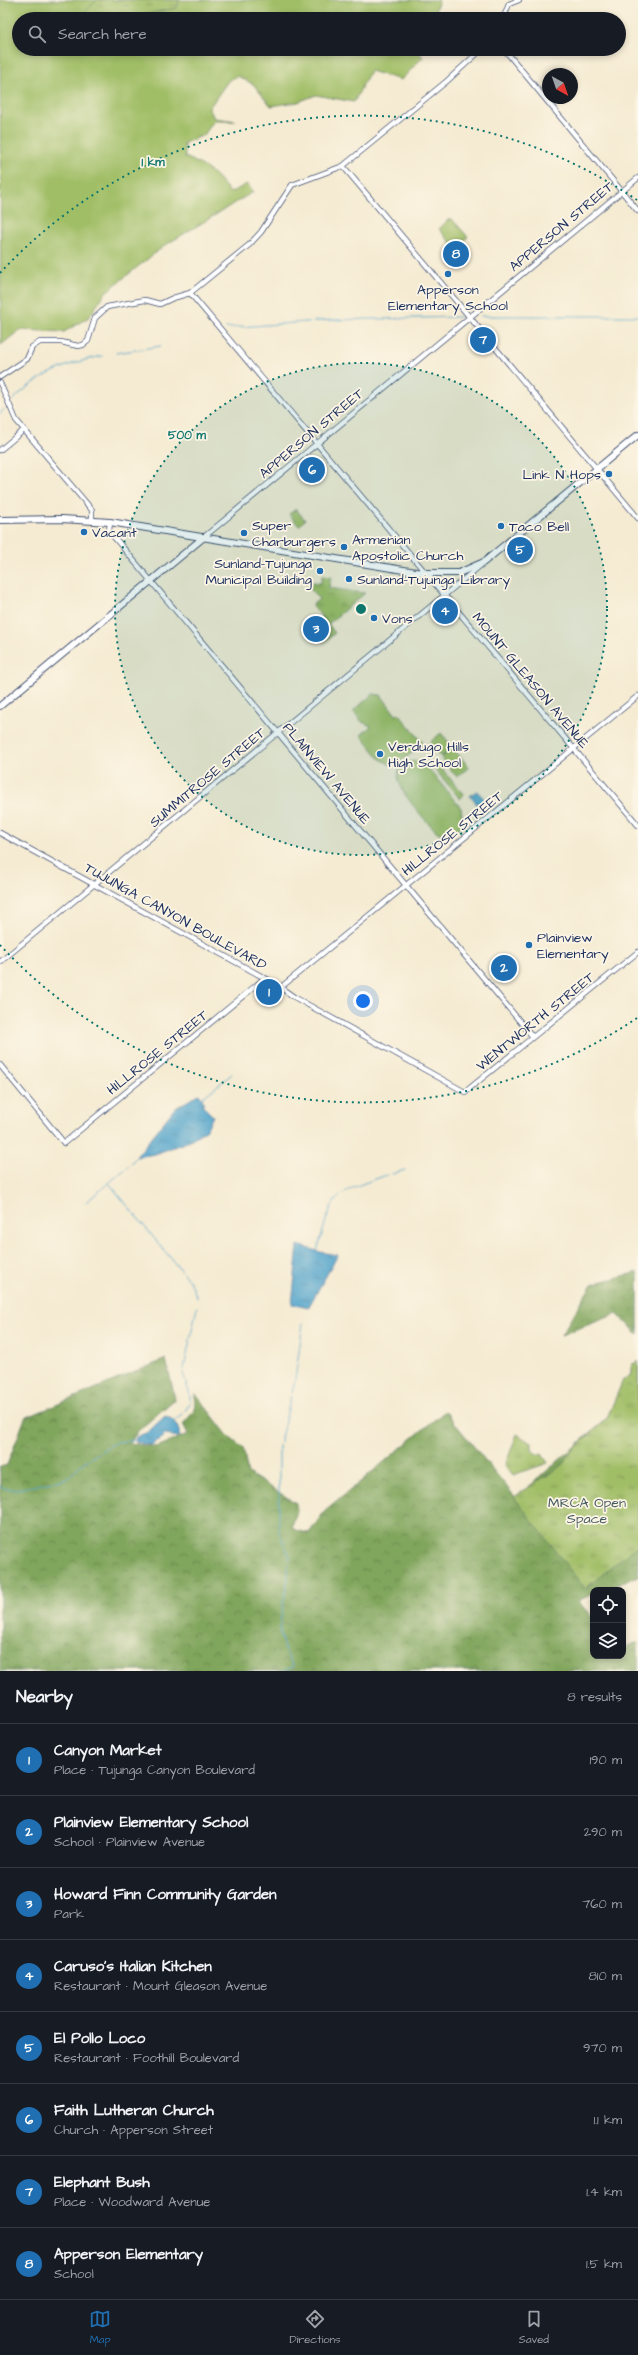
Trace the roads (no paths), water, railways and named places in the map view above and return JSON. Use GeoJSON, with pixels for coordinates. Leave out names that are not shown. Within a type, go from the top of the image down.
{"type":"FeatureCollection","features":[{"type":"Feature","properties":{"kind":"main road"},"geometry":{"type":"LineString","coordinates":[[0,520],[110,522],[427,573],[459,573],[484,562],[638,435]]}},
{"type":"Feature","properties":{"kind":"main road","name":"APPERSON STREET"},"geometry":{"type":"LineString","coordinates":[[0,706],[204,537]]}},
{"type":"Feature","properties":{"kind":"street"},"geometry":{"type":"LineString","coordinates":[[506,12],[510,4],[519,0]]}},
{"type":"Feature","properties":{"kind":"street"},"geometry":{"type":"LineString","coordinates":[[0,377],[27,359],[32,347],[40,342],[61,342],[83,346],[88,341],[96,316],[109,306],[145,300],[160,304],[190,293],[253,241],[292,185],[343,166],[447,81],[474,56]]}},
{"type":"Feature","properties":{"kind":"street"},"geometry":{"type":"LineString","coordinates":[[510,56],[638,211]]}},
{"type":"Feature","properties":{"kind":"street"},"geometry":{"type":"LineString","coordinates":[[343,166],[638,518]]}},
{"type":"Feature","properties":{"kind":"street","name":"APPERSON STREET"},"geometry":{"type":"LineString","coordinates":[[204,537],[318,445],[638,178]]}},
{"type":"Feature","properties":{"kind":"street","name":"MOUNT GLEASON AVENUE"},"geometry":{"type":"LineString","coordinates":[[190,293],[638,825]]}},
{"type":"Feature","properties":{"kind":"street"},"geometry":{"type":"LineString","coordinates":[[0,383],[16,420],[92,510],[92,521]]}},
{"type":"Feature","properties":{"kind":"street"},"geometry":{"type":"LineString","coordinates":[[0,450],[24,430]]}},
{"type":"Feature","properties":{"kind":"street","name":"PLAINVIEW AVENUE"},"geometry":{"type":"LineString","coordinates":[[110,522],[109,531],[533,1037]]}},
{"type":"Feature","properties":{"kind":"street","name":"SUMMITROSE STREET"},"geometry":{"type":"LineString","coordinates":[[0,962],[457,586],[484,562]]}},
{"type":"Feature","properties":{"kind":"street","name":"HILLROSE STREET"},"geometry":{"type":"LineString","coordinates":[[280,988],[406,884],[575,749],[638,696]]}},
{"type":"Feature","properties":{"kind":"street","name":"TUJUNGA CANYON BOULEVARD"},"geometry":{"type":"LineString","coordinates":[[0,832],[265,978],[280,988],[465,1092]]}},
{"type":"Feature","properties":{"kind":"street","name":"WENTWORTH STREET"},"geometry":{"type":"LineString","coordinates":[[465,1092],[638,952]]}},
{"type":"Feature","properties":{"kind":"street","name":"HILLROSE STREET"},"geometry":{"type":"LineString","coordinates":[[0,1064],[64,1143],[265,978]]}},
{"type":"Feature","properties":{"kind":"water"},"geometry":{"type":"Polygon","coordinates":[[[477,791],[489,804],[482,810],[470,796],[477,791]]]}},
{"type":"Feature","properties":{"kind":"water"},"geometry":{"type":"Polygon","coordinates":[[[199,1094],[204,1102],[202,1105],[213,1116],[206,1130],[187,1142],[155,1154],[136,1157],[174,1109],[199,1094]]]}},
{"type":"Feature","properties":{"kind":"water"},"geometry":{"type":"Polygon","coordinates":[[[298,1245],[320,1252],[338,1255],[308,1308],[292,1304],[298,1245]]]}},
{"type":"Feature","properties":{"kind":"water"},"geometry":{"type":"Polygon","coordinates":[[[165,1416],[176,1424],[179,1430],[179,1437],[165,1435],[152,1445],[136,1442],[136,1437],[148,1432],[165,1416]]]}},
{"type":"Feature","properties":{"kind":"waterway"},"geometry":{"type":"LineString","coordinates":[[481,316],[638,316]]}},
{"type":"Feature","properties":{"kind":"waterway"},"geometry":{"type":"LineString","coordinates":[[226,328],[333,320],[460,317]]}},
{"type":"Feature","properties":{"kind":"waterway"},"geometry":{"type":"LineString","coordinates":[[116,353],[161,346]]}},
{"type":"Feature","properties":{"kind":"waterway"},"geometry":{"type":"LineString","coordinates":[[13,400],[23,391],[54,371],[77,362],[102,356]]}},
{"type":"Feature","properties":{"kind":"waterway"},"geometry":{"type":"LineString","coordinates":[[0,414],[4,409]]}},
{"type":"Feature","properties":{"kind":"waterway"},"geometry":{"type":"LineString","coordinates":[[202,1098],[232,1074]]}},
{"type":"Feature","properties":{"kind":"waterway"},"geometry":{"type":"LineString","coordinates":[[85,1203],[130,1165],[136,1157]]}},
{"type":"Feature","properties":{"kind":"waterway"},"geometry":{"type":"LineString","coordinates":[[392,1174],[405,1170]]}},
{"type":"Feature","properties":{"kind":"waterway"},"geometry":{"type":"LineString","coordinates":[[317,1251],[331,1207],[337,1199],[354,1187],[387,1175]]}},
{"type":"Feature","properties":{"kind":"waterway"},"geometry":{"type":"LineString","coordinates":[[108,1182],[191,1283],[197,1298]]}},
{"type":"Feature","properties":{"kind":"waterway"},"geometry":{"type":"LineString","coordinates":[[173,1422],[185,1411],[190,1403],[190,1395],[183,1373],[197,1307]]}},
{"type":"Feature","properties":{"kind":"waterway"},"geometry":{"type":"LineString","coordinates":[[289,1560],[290,1557],[279,1532],[279,1446],[295,1380],[303,1323]]}},
{"type":"Feature","properties":{"kind":"waterway"},"geometry":{"type":"LineString","coordinates":[[0,1486],[6,1489],[18,1489],[62,1480],[70,1476],[81,1464],[116,1442],[136,1440]]}},
{"type":"Feature","properties":{"kind":"waterway"},"geometry":{"type":"LineString","coordinates":[[283,1671],[293,1667],[283,1645],[280,1629],[287,1582],[288,1563]]}},
{"type":"Feature","properties":{"kind":"place","name":"Apperson Elementary"},"geometry":{"type":"Point","coordinates":[456,254]}},
{"type":"Feature","properties":{"kind":"place","name":"Apperson Elementary School"},"geometry":{"type":"Point","coordinates":[448,274]}},
{"type":"Feature","properties":{"kind":"place","name":"Elephant Bush"},"geometry":{"type":"Point","coordinates":[483,340]}},
{"type":"Feature","properties":{"kind":"place","name":"Faith Lutheran Church"},"geometry":{"type":"Point","coordinates":[312,470]}},
{"type":"Feature","properties":{"kind":"place","name":"Link N Hops"},"geometry":{"type":"Point","coordinates":[609,474]}},
{"type":"Feature","properties":{"kind":"place","name":"Taco Bell"},"geometry":{"type":"Point","coordinates":[501,526]}},
{"type":"Feature","properties":{"kind":"place","name":"Vacant"},"geometry":{"type":"Point","coordinates":[84,532]}},
{"type":"Feature","properties":{"kind":"place","name":"Super Charburgers"},"geometry":{"type":"Point","coordinates":[244,533]}},
{"type":"Feature","properties":{"kind":"place","name":"Armenian Apostolic Church"},"geometry":{"type":"Point","coordinates":[344,547]}},
{"type":"Feature","properties":{"kind":"place","name":"El Pollo Loco"},"geometry":{"type":"Point","coordinates":[520,550]}},
{"type":"Feature","properties":{"kind":"place","name":"Sunland-Tujunga Municipal Building"},"geometry":{"type":"Point","coordinates":[320,571]}},
{"type":"Feature","properties":{"kind":"place","name":"Sunland-Tujunga Library"},"geometry":{"type":"Point","coordinates":[349,579]}},
{"type":"Feature","properties":{"kind":"place","name":"Caruso's Italian Kitchen"},"geometry":{"type":"Point","coordinates":[445,611]}},
{"type":"Feature","properties":{"kind":"place","name":"Vons"},"geometry":{"type":"Point","coordinates":[374,618]}},
{"type":"Feature","properties":{"kind":"place","name":"Howard Finn Community Garden"},"geometry":{"type":"Point","coordinates":[316,629]}},
{"type":"Feature","properties":{"kind":"place","name":"Verdugo Hills High School"},"geometry":{"type":"Point","coordinates":[380,754]}},
{"type":"Feature","properties":{"kind":"place","name":"Plainview Elementary"},"geometry":{"type":"Point","coordinates":[529,945]}},
{"type":"Feature","properties":{"kind":"place","name":"Plainview Elementary School"},"geometry":{"type":"Point","coordinates":[504,968]}},
{"type":"Feature","properties":{"kind":"place","name":"Canyon Market"},"geometry":{"type":"Point","coordinates":[269,992]}},
{"type":"Feature","properties":{"kind":"park label","name":"MRCA Open Space"},"geometry":{"type":"Point","coordinates":[587,1510]}}]}
